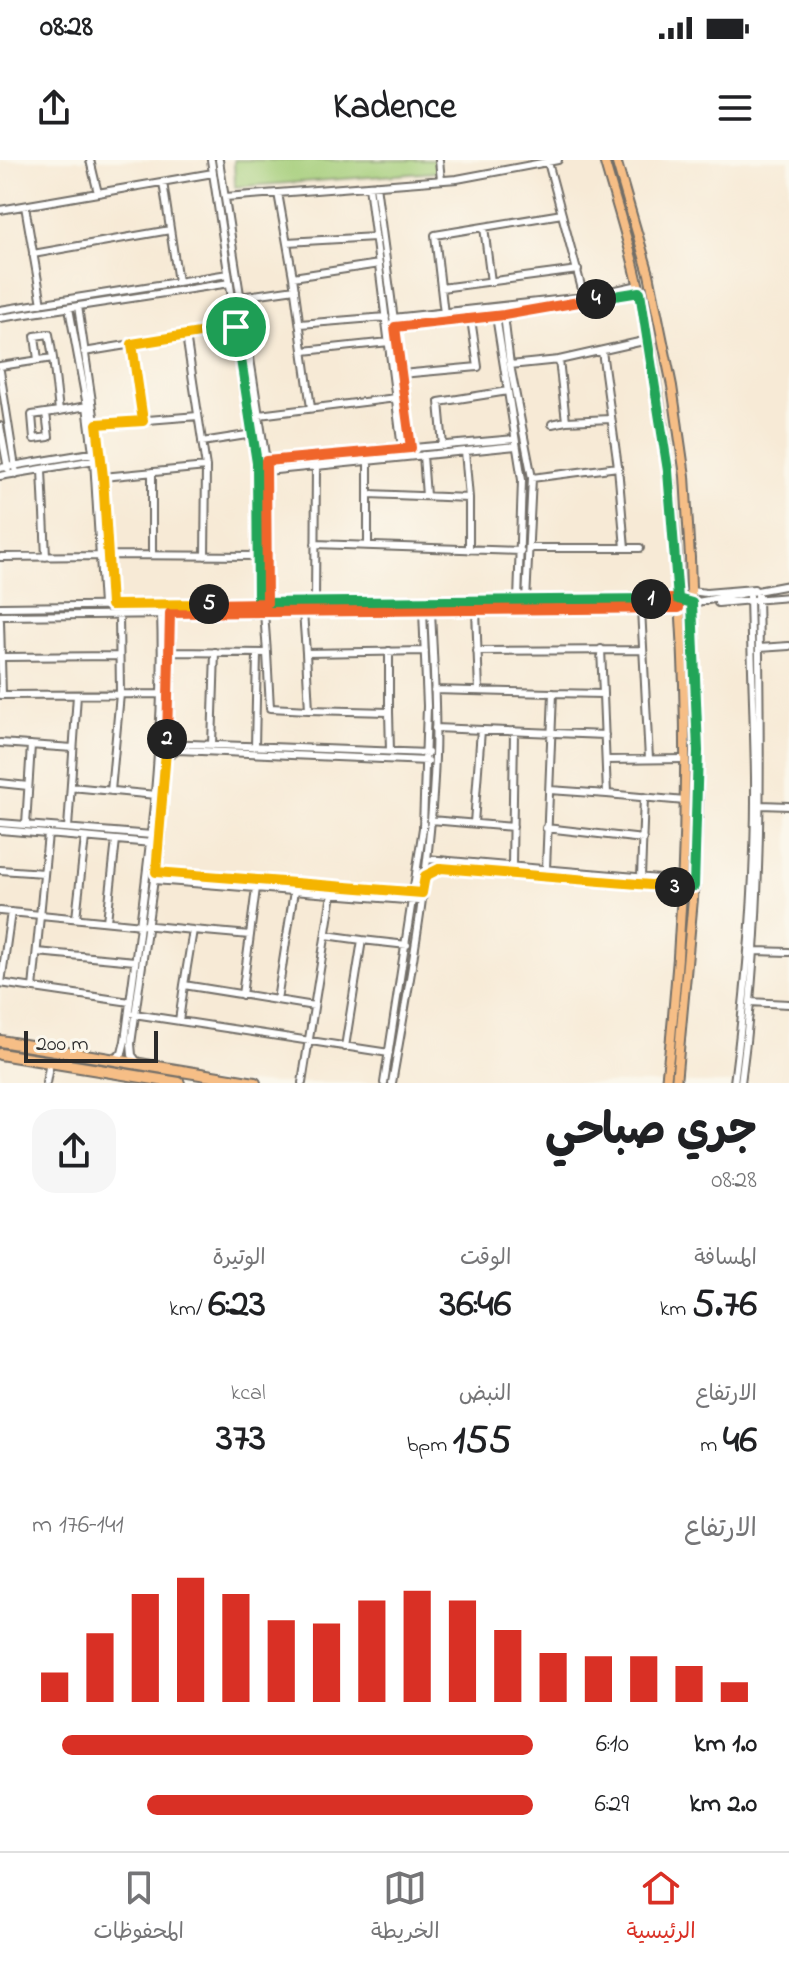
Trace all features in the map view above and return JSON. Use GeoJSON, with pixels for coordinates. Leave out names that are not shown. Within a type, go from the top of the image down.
{"type":"FeatureCollection","features":[{"type":"Feature","properties":{"kind":"highway"},"geometry":{"type":"LineString","coordinates":[[0,1041],[255,1083]]}},
{"type":"Feature","properties":{"kind":"highway"},"geometry":{"type":"LineString","coordinates":[[1,1058],[50,1062],[179,1083]]}},
{"type":"Feature","properties":{"kind":"main road"},"geometry":{"type":"LineString","coordinates":[[604,160],[639,289],[648,340],[668,471],[679,604],[686,801],[683,884],[666,1083]]}},
{"type":"Feature","properties":{"kind":"main road"},"geometry":{"type":"LineString","coordinates":[[616,160],[649,274],[672,386],[685,476],[698,751],[694,886],[676,1083]]}},
{"type":"Feature","properties":{"kind":"street"},"geometry":{"type":"LineString","coordinates":[[90,160],[98,193]]}},
{"type":"Feature","properties":{"kind":"street"},"geometry":{"type":"LineString","coordinates":[[211,160],[253,434],[259,492],[258,603]]}},
{"type":"Feature","properties":{"kind":"street"},"geometry":{"type":"LineString","coordinates":[[219,160],[266,461],[267,603]]}},
{"type":"Feature","properties":{"kind":"street"},"geometry":{"type":"LineString","coordinates":[[439,160],[441,180]]}},
{"type":"Feature","properties":{"kind":"street"},"geometry":{"type":"LineString","coordinates":[[225,197],[441,180],[558,160]]}},
{"type":"Feature","properties":{"kind":"street"},"geometry":{"type":"LineString","coordinates":[[548,162],[584,297]]}},
{"type":"Feature","properties":{"kind":"street"},"geometry":{"type":"LineString","coordinates":[[0,210],[213,173]]}},
{"type":"Feature","properties":{"kind":"street"},"geometry":{"type":"LineString","coordinates":[[163,182],[178,282]]}},
{"type":"Feature","properties":{"kind":"street"},"geometry":{"type":"LineString","coordinates":[[372,185],[379,264],[390,318],[395,327],[411,448]]}},
{"type":"Feature","properties":{"kind":"street"},"geometry":{"type":"LineString","coordinates":[[372,185],[390,318],[389,342],[402,449]]}},
{"type":"Feature","properties":{"kind":"street"},"geometry":{"type":"LineString","coordinates":[[278,193],[311,408]]}},
{"type":"Feature","properties":{"kind":"street"},"geometry":{"type":"LineString","coordinates":[[25,206],[42,304]]}},
{"type":"Feature","properties":{"kind":"street"},"geometry":{"type":"LineString","coordinates":[[444,314],[435,235],[562,214]]}},
{"type":"Feature","properties":{"kind":"street"},"geometry":{"type":"LineString","coordinates":[[484,227],[491,282]]}},
{"type":"Feature","properties":{"kind":"street"},"geometry":{"type":"LineString","coordinates":[[33,254],[170,230]]}},
{"type":"Feature","properties":{"kind":"street"},"geometry":{"type":"LineString","coordinates":[[287,242],[375,237]]}},
{"type":"Feature","properties":{"kind":"street"},"geometry":{"type":"LineString","coordinates":[[293,277],[379,264]]}},
{"type":"Feature","properties":{"kind":"street"},"geometry":{"type":"LineString","coordinates":[[441,288],[578,270]]}},
{"type":"Feature","properties":{"kind":"street"},"geometry":{"type":"LineString","coordinates":[[0,310],[228,274]]}},
{"type":"Feature","properties":{"kind":"street"},"geometry":{"type":"LineString","coordinates":[[0,318],[230,283]]}},
{"type":"Feature","properties":{"kind":"street"},"geometry":{"type":"LineString","coordinates":[[240,297],[295,289]]}},
{"type":"Feature","properties":{"kind":"street"},"geometry":{"type":"LineString","coordinates":[[300,324],[444,314],[639,289]]}},
{"type":"Feature","properties":{"kind":"street"},"geometry":{"type":"LineString","coordinates":[[395,327],[500,315],[639,289]]}},
{"type":"Feature","properties":{"kind":"street"},"geometry":{"type":"LineString","coordinates":[[78,306],[97,424],[107,605]]}},
{"type":"Feature","properties":{"kind":"street"},"geometry":{"type":"LineString","coordinates":[[69,308],[103,477],[103,555]]}},
{"type":"Feature","properties":{"kind":"street"},"geometry":{"type":"LineString","coordinates":[[500,315],[532,478],[530,548],[522,601]]}},
{"type":"Feature","properties":{"kind":"street"},"geometry":{"type":"LineString","coordinates":[[500,315],[522,480],[522,601]]}},
{"type":"Feature","properties":{"kind":"street"},"geometry":{"type":"LineString","coordinates":[[401,374],[478,367],[471,319]]}},
{"type":"Feature","properties":{"kind":"street"},"geometry":{"type":"LineString","coordinates":[[84,352],[236,327]]}},
{"type":"Feature","properties":{"kind":"street"},"geometry":{"type":"LineString","coordinates":[[38,360],[35,336],[49,334],[59,411]]}},
{"type":"Feature","properties":{"kind":"street"},"geometry":{"type":"LineString","coordinates":[[186,335],[206,467],[205,556]]}},
{"type":"Feature","properties":{"kind":"street"},"geometry":{"type":"LineString","coordinates":[[510,365],[559,360],[648,340]]}},
{"type":"Feature","properties":{"kind":"street"},"geometry":{"type":"LineString","coordinates":[[304,351],[389,342]]}},
{"type":"Feature","properties":{"kind":"street"},"geometry":{"type":"LineString","coordinates":[[132,344],[143,421]]}},
{"type":"Feature","properties":{"kind":"street"},"geometry":{"type":"LineString","coordinates":[[602,351],[618,467],[625,548]]}},
{"type":"Feature","properties":{"kind":"street"},"geometry":{"type":"LineString","coordinates":[[10,470],[0,368],[53,358]]}},
{"type":"Feature","properties":{"kind":"street"},"geometry":{"type":"LineString","coordinates":[[559,360],[566,421]]}},
{"type":"Feature","properties":{"kind":"street"},"geometry":{"type":"LineString","coordinates":[[443,446],[439,402],[508,391]]}},
{"type":"Feature","properties":{"kind":"street"},"geometry":{"type":"LineString","coordinates":[[259,415],[396,398]]}},
{"type":"Feature","properties":{"kind":"street"},"geometry":{"type":"LineString","coordinates":[[46,413],[49,437],[34,439],[32,415],[87,406]]}},
{"type":"Feature","properties":{"kind":"street"},"geometry":{"type":"LineString","coordinates":[[97,424],[198,416]]}},
{"type":"Feature","properties":{"kind":"street"},"geometry":{"type":"LineString","coordinates":[[552,424],[611,419]]}},
{"type":"Feature","properties":{"kind":"street"},"geometry":{"type":"LineString","coordinates":[[0,426],[10,470]]}},
{"type":"Feature","properties":{"kind":"street"},"geometry":{"type":"LineString","coordinates":[[202,442],[253,434]]}},
{"type":"Feature","properties":{"kind":"street"},"geometry":{"type":"LineString","coordinates":[[266,461],[516,442]]}},
{"type":"Feature","properties":{"kind":"street"},"geometry":{"type":"LineString","coordinates":[[266,471],[465,451],[516,442]]}},
{"type":"Feature","properties":{"kind":"street"},"geometry":{"type":"LineString","coordinates":[[465,451],[469,550]]}},
{"type":"Feature","properties":{"kind":"street"},"geometry":{"type":"LineString","coordinates":[[423,455],[426,496]]}},
{"type":"Feature","properties":{"kind":"street"},"geometry":{"type":"LineString","coordinates":[[0,476],[10,470],[97,456]]}},
{"type":"Feature","properties":{"kind":"street"},"geometry":{"type":"LineString","coordinates":[[10,470],[42,470],[97,456]]}},
{"type":"Feature","properties":{"kind":"street"},"geometry":{"type":"LineString","coordinates":[[368,461],[368,545]]}},
{"type":"Feature","properties":{"kind":"street"},"geometry":{"type":"LineString","coordinates":[[315,603],[316,466]]}},
{"type":"Feature","properties":{"kind":"street"},"geometry":{"type":"LineString","coordinates":[[103,477],[206,467]]}},
{"type":"Feature","properties":{"kind":"street"},"geometry":{"type":"LineString","coordinates":[[532,478],[618,467]]}},
{"type":"Feature","properties":{"kind":"street"},"geometry":{"type":"LineString","coordinates":[[42,470],[46,557]]}},
{"type":"Feature","properties":{"kind":"street"},"geometry":{"type":"LineString","coordinates":[[152,472],[152,555]]}},
{"type":"Feature","properties":{"kind":"street"},"geometry":{"type":"LineString","coordinates":[[369,494],[469,498]]}},
{"type":"Feature","properties":{"kind":"street"},"geometry":{"type":"LineString","coordinates":[[315,544],[521,551]]}},
{"type":"Feature","properties":{"kind":"street"},"geometry":{"type":"LineString","coordinates":[[530,548],[640,548]]}},
{"type":"Feature","properties":{"kind":"street"},"geometry":{"type":"LineString","coordinates":[[0,557],[258,556]]}},
{"type":"Feature","properties":{"kind":"street"},"geometry":{"type":"LineString","coordinates":[[691,591],[706,593],[789,586]]}},
{"type":"Feature","properties":{"kind":"street"},"geometry":{"type":"LineString","coordinates":[[707,604],[754,596],[779,587]]}},
{"type":"Feature","properties":{"kind":"street"},"geometry":{"type":"LineString","coordinates":[[741,1083],[755,951],[761,805],[759,648],[754,596]]}},
{"type":"Feature","properties":{"kind":"street"},"geometry":{"type":"LineString","coordinates":[[734,1083],[753,871],[754,596]]}},
{"type":"Feature","properties":{"kind":"street"},"geometry":{"type":"LineString","coordinates":[[163,694],[1,695],[0,618],[161,613],[641,609],[754,596],[789,597]]}},
{"type":"Feature","properties":{"kind":"street"},"geometry":{"type":"LineString","coordinates":[[0,607],[522,601],[679,604]]}},
{"type":"Feature","properties":{"kind":"street"},"geometry":{"type":"LineString","coordinates":[[641,609],[649,759]]}},
{"type":"Feature","properties":{"kind":"street"},"geometry":{"type":"LineString","coordinates":[[384,1083],[407,945],[425,876],[431,820],[425,651],[427,610]]}},
{"type":"Feature","properties":{"kind":"street"},"geometry":{"type":"LineString","coordinates":[[392,1083],[418,897],[435,728],[427,610]]}},
{"type":"Feature","properties":{"kind":"street"},"geometry":{"type":"LineString","coordinates":[[476,610],[479,691]]}},
{"type":"Feature","properties":{"kind":"street"},"geometry":{"type":"LineString","coordinates":[[264,612],[270,708]]}},
{"type":"Feature","properties":{"kind":"street"},"geometry":{"type":"LineString","coordinates":[[303,612],[309,710]]}},
{"type":"Feature","properties":{"kind":"street"},"geometry":{"type":"LineString","coordinates":[[114,1059],[128,1046],[134,1014],[146,879],[165,761],[161,613]]}},
{"type":"Feature","properties":{"kind":"street"},"geometry":{"type":"LineString","coordinates":[[155,835],[170,652],[170,613]]}},
{"type":"Feature","properties":{"kind":"street"},"geometry":{"type":"LineString","coordinates":[[111,791],[120,694],[119,614]]}},
{"type":"Feature","properties":{"kind":"street"},"geometry":{"type":"LineString","coordinates":[[759,648],[789,646]]}},
{"type":"Feature","properties":{"kind":"street"},"geometry":{"type":"LineString","coordinates":[[601,649],[607,794]]}},
{"type":"Feature","properties":{"kind":"street"},"geometry":{"type":"LineString","coordinates":[[477,651],[642,650]]}},
{"type":"Feature","properties":{"kind":"street"},"geometry":{"type":"LineString","coordinates":[[389,651],[390,751]]}},
{"type":"Feature","properties":{"kind":"street"},"geometry":{"type":"LineString","coordinates":[[306,653],[425,651]]}},
{"type":"Feature","properties":{"kind":"street"},"geometry":{"type":"LineString","coordinates":[[170,652],[267,653]]}},
{"type":"Feature","properties":{"kind":"street"},"geometry":{"type":"LineString","coordinates":[[212,745],[215,652]]}},
{"type":"Feature","properties":{"kind":"street"},"geometry":{"type":"LineString","coordinates":[[255,747],[257,653]]}},
{"type":"Feature","properties":{"kind":"street"},"geometry":{"type":"LineString","coordinates":[[1,657],[119,656]]}},
{"type":"Feature","properties":{"kind":"street"},"geometry":{"type":"LineString","coordinates":[[434,690],[603,694]]}},
{"type":"Feature","properties":{"kind":"street"},"geometry":{"type":"LineString","coordinates":[[546,869],[553,693]]}},
{"type":"Feature","properties":{"kind":"street"},"geometry":{"type":"LineString","coordinates":[[68,828],[77,695]]}},
{"type":"Feature","properties":{"kind":"street"},"geometry":{"type":"LineString","coordinates":[[256,707],[389,712]]}},
{"type":"Feature","properties":{"kind":"street"},"geometry":{"type":"LineString","coordinates":[[435,728],[605,735]]}},
{"type":"Feature","properties":{"kind":"street"},"geometry":{"type":"LineString","coordinates":[[474,823],[481,730]]}},
{"type":"Feature","properties":{"kind":"street"},"geometry":{"type":"LineString","coordinates":[[512,866],[514,731]]}},
{"type":"Feature","properties":{"kind":"street"},"geometry":{"type":"LineString","coordinates":[[0,743],[73,748]]}},
{"type":"Feature","properties":{"kind":"street"},"geometry":{"type":"LineString","coordinates":[[163,743],[390,751],[431,758]]}},
{"type":"Feature","properties":{"kind":"street"},"geometry":{"type":"LineString","coordinates":[[26,825],[31,745]]}},
{"type":"Feature","properties":{"kind":"street"},"geometry":{"type":"LineString","coordinates":[[165,761],[178,750],[431,758]]}},
{"type":"Feature","properties":{"kind":"street"},"geometry":{"type":"LineString","coordinates":[[606,760],[686,759]]}},
{"type":"Feature","properties":{"kind":"street"},"geometry":{"type":"LineString","coordinates":[[0,783],[28,786]]}},
{"type":"Feature","properties":{"kind":"street"},"geometry":{"type":"LineString","coordinates":[[71,787],[156,795]]}},
{"type":"Feature","properties":{"kind":"street"},"geometry":{"type":"LineString","coordinates":[[550,790],[686,801]]}},
{"type":"Feature","properties":{"kind":"street"},"geometry":{"type":"LineString","coordinates":[[641,877],[644,797]]}},
{"type":"Feature","properties":{"kind":"street"},"geometry":{"type":"LineString","coordinates":[[761,805],[789,806]]}},
{"type":"Feature","properties":{"kind":"street"},"geometry":{"type":"LineString","coordinates":[[431,820],[513,827]]}},
{"type":"Feature","properties":{"kind":"street"},"geometry":{"type":"LineString","coordinates":[[0,823],[155,835]]}},
{"type":"Feature","properties":{"kind":"street"},"geometry":{"type":"LineString","coordinates":[[546,828],[643,839]]}},
{"type":"Feature","properties":{"kind":"street"},"geometry":{"type":"LineString","coordinates":[[0,830],[154,843]]}},
{"type":"Feature","properties":{"kind":"street"},"geometry":{"type":"LineString","coordinates":[[33,988],[48,834]]}},
{"type":"Feature","properties":{"kind":"street"},"geometry":{"type":"LineString","coordinates":[[76,918],[85,838]]}},
{"type":"Feature","properties":{"kind":"street"},"geometry":{"type":"LineString","coordinates":[[107,921],[116,840]]}},
{"type":"Feature","properties":{"kind":"street"},"geometry":{"type":"LineString","coordinates":[[138,1063],[128,1046],[130,1002],[135,961],[155,880],[154,843]]}},
{"type":"Feature","properties":{"kind":"street"},"geometry":{"type":"LineString","coordinates":[[427,859],[641,877],[694,886]]}},
{"type":"Feature","properties":{"kind":"street"},"geometry":{"type":"LineString","coordinates":[[425,876],[441,868],[683,884]]}},
{"type":"Feature","properties":{"kind":"street"},"geometry":{"type":"LineString","coordinates":[[0,870],[44,873]]}},
{"type":"Feature","properties":{"kind":"street"},"geometry":{"type":"LineString","coordinates":[[147,871],[418,897]]}},
{"type":"Feature","properties":{"kind":"street"},"geometry":{"type":"LineString","coordinates":[[146,879],[332,894],[418,897]]}},
{"type":"Feature","properties":{"kind":"street"},"geometry":{"type":"LineString","coordinates":[[242,995],[256,888]]}},
{"type":"Feature","properties":{"kind":"street"},"geometry":{"type":"LineString","coordinates":[[277,1000],[294,891]]}},
{"type":"Feature","properties":{"kind":"street"},"geometry":{"type":"LineString","coordinates":[[302,1083],[332,894]]}},
{"type":"Feature","properties":{"kind":"street"},"geometry":{"type":"LineString","coordinates":[[0,911],[250,935]]}},
{"type":"Feature","properties":{"kind":"street"},"geometry":{"type":"LineString","coordinates":[[11,912],[1,983],[130,1002]]}},
{"type":"Feature","properties":{"kind":"street"},"geometry":{"type":"LineString","coordinates":[[179,1021],[193,930]]}},
{"type":"Feature","properties":{"kind":"street"},"geometry":{"type":"LineString","coordinates":[[326,935],[407,945]]}},
{"type":"Feature","properties":{"kind":"street"},"geometry":{"type":"LineString","coordinates":[[345,1047],[362,940]]}},
{"type":"Feature","properties":{"kind":"street"},"geometry":{"type":"LineString","coordinates":[[755,951],[789,952]]}},
{"type":"Feature","properties":{"kind":"street"},"geometry":{"type":"LineString","coordinates":[[37,952],[135,961]]}},
{"type":"Feature","properties":{"kind":"street"},"geometry":{"type":"LineString","coordinates":[[184,985],[314,1006]]}},
{"type":"Feature","properties":{"kind":"street"},"geometry":{"type":"LineString","coordinates":[[750,1002],[789,1004]]}},
{"type":"Feature","properties":{"kind":"street"},"geometry":{"type":"LineString","coordinates":[[134,1014],[389,1053]]}},
{"type":"Feature","properties":{"kind":"street"},"geometry":{"type":"LineString","coordinates":[[46,1083],[50,1062]]}},
{"type":"Feature","properties":{"kind":"green space"},"geometry":{"type":"Polygon","coordinates":[[[234,160],[436,160],[437,172],[235,187],[234,160]]]}},
{"type":"Feature","properties":{"kind":"route"},"geometry":{"type":"LineString","coordinates":[[236,327],[132,344],[143,421],[97,424],[111,605],[267,603],[266,461],[411,448],[395,327],[504,315],[640,292],[668,471],[678,599],[692,603],[698,751],[694,886],[683,888],[441,868],[425,876],[422,893],[156,872],[169,711],[170,613],[679,608],[678,599],[315,603],[267,603],[258,603],[257,463],[236,327]]}}]}
